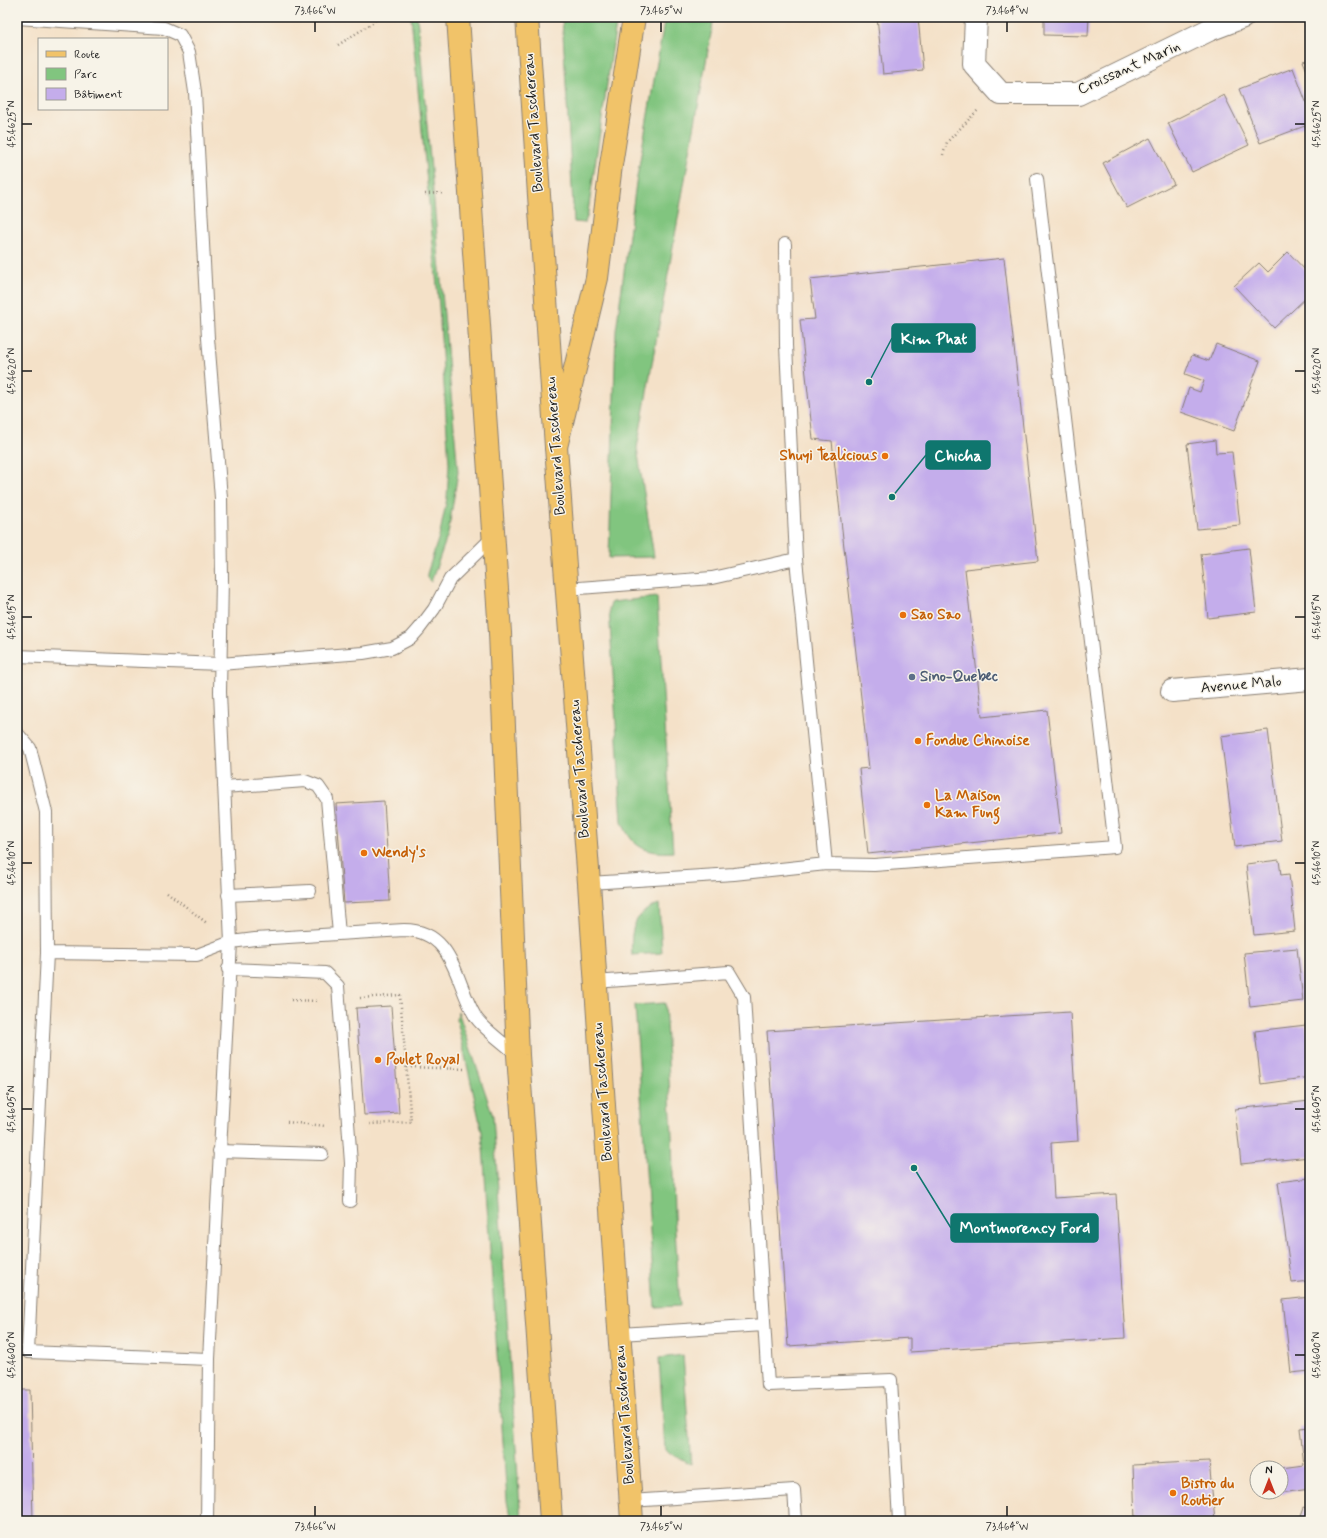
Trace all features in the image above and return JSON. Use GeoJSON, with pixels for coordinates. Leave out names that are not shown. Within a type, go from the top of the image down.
{"type":"FeatureCollection","features":[{"type":"Feature","properties":{"kind":"main road"},"geometry":{"type":"LineString","coordinates":[[458,17],[504,712],[518,1056],[551,1521]]}},
{"type":"Feature","properties":{"kind":"main road","name":"Boulevard Taschereau"},"geometry":{"type":"LineString","coordinates":[[526,17],[566,590],[596,982],[631,1511]]}},
{"type":"Feature","properties":{"kind":"main road"},"geometry":{"type":"LineString","coordinates":[[556,447],[597,278],[611,165],[634,17]]}},
{"type":"Feature","properties":{"kind":"street"},"geometry":{"type":"LineString","coordinates":[[976,17],[974,64],[998,90]]}},
{"type":"Feature","properties":{"kind":"street","name":"Croissant Marin"},"geometry":{"type":"LineString","coordinates":[[998,90],[1001,94],[1078,94],[1209,30],[1243,17]]}},
{"type":"Feature","properties":{"kind":"street","name":"Avenue Malo"},"geometry":{"type":"LineString","coordinates":[[1172,691],[1310,679]]}},
{"type":"Feature","properties":{"kind":"lane"},"geometry":{"type":"LineString","coordinates":[[17,18],[164,28],[180,35],[189,52],[195,92],[208,338],[221,498],[222,578],[220,664],[231,942],[228,969],[209,1359],[207,1521]]}},
{"type":"Feature","properties":{"kind":"lane"},"geometry":{"type":"LineString","coordinates":[[589,883],[734,874],[826,864],[874,865],[1115,847],[1037,179]]}},
{"type":"Feature","properties":{"kind":"lane"},"geometry":{"type":"LineString","coordinates":[[785,244],[786,345],[796,560],[826,864]]}},
{"type":"Feature","properties":{"kind":"lane"},"geometry":{"type":"LineString","coordinates":[[17,656],[220,664],[364,653],[398,646],[411,638],[419,629],[434,609],[450,579],[493,537]]}},
{"type":"Feature","properties":{"kind":"lane"},"geometry":{"type":"LineString","coordinates":[[566,590],[712,578],[796,560]]}},
{"type":"Feature","properties":{"kind":"lane"},"geometry":{"type":"LineString","coordinates":[[17,733],[30,748],[46,812],[47,953],[28,1352],[209,1359]]}},
{"type":"Feature","properties":{"kind":"lane"},"geometry":{"type":"LineString","coordinates":[[224,787],[305,781],[318,786],[328,799],[339,934]]}},
{"type":"Feature","properties":{"kind":"lane"},"geometry":{"type":"LineString","coordinates":[[228,895],[310,891]]}},
{"type":"Feature","properties":{"kind":"lane"},"geometry":{"type":"LineString","coordinates":[[47,953],[197,955],[231,942],[255,939],[410,930],[434,938],[440,942],[448,955],[476,1018],[518,1056]]}},
{"type":"Feature","properties":{"kind":"lane"},"geometry":{"type":"LineString","coordinates":[[228,969],[325,973],[338,986],[351,1163],[350,1201]]}},
{"type":"Feature","properties":{"kind":"lane"},"geometry":{"type":"LineString","coordinates":[[596,982],[729,972],[744,997],[768,1385],[891,1380],[899,1521]]}},
{"type":"Feature","properties":{"kind":"lane"},"geometry":{"type":"LineString","coordinates":[[219,1151],[322,1154]]}},
{"type":"Feature","properties":{"kind":"lane"},"geometry":{"type":"LineString","coordinates":[[620,1334],[764,1325]]}},
{"type":"Feature","properties":{"kind":"lane"},"geometry":{"type":"LineString","coordinates":[[631,1511],[794,1490],[796,1521]]}},
{"type":"Feature","properties":{"kind":"path"},"geometry":{"type":"LineString","coordinates":[[338,45],[374,22],[377,17]]}},
{"type":"Feature","properties":{"kind":"path"},"geometry":{"type":"LineString","coordinates":[[943,156],[947,142],[970,116],[998,90]]}},
{"type":"Feature","properties":{"kind":"path"},"geometry":{"type":"LineString","coordinates":[[168,892],[231,942]]}},
{"type":"Feature","properties":{"kind":"path"},"geometry":{"type":"LineString","coordinates":[[358,998],[400,995],[408,1067],[411,1122],[362,1125]]}},
{"type":"Feature","properties":{"kind":"path"},"geometry":{"type":"LineString","coordinates":[[291,1000],[325,1000]]}},
{"type":"Feature","properties":{"kind":"path"},"geometry":{"type":"LineString","coordinates":[[408,1067],[464,1069]]}},
{"type":"Feature","properties":{"kind":"path"},"geometry":{"type":"LineString","coordinates":[[287,1122],[332,1127]]}},
{"type":"Feature","properties":{"kind":"green space"},"geometry":{"type":"Polygon","coordinates":[[[411,17],[417,17],[458,472],[448,534],[431,582],[427,578],[427,574],[440,533],[447,498],[449,464],[439,307],[411,17]]]}},
{"type":"Feature","properties":{"kind":"green space"},"geometry":{"type":"Polygon","coordinates":[[[562,17],[617,17],[588,212],[585,223],[574,222],[562,17]]]}},
{"type":"Feature","properties":{"kind":"green space"},"geometry":{"type":"Polygon","coordinates":[[[665,17],[714,17],[637,448],[654,557],[609,558],[616,331],[636,183],[665,17]]]}},
{"type":"Feature","properties":{"kind":"green space"},"geometry":{"type":"Polygon","coordinates":[[[657,597],[673,852],[655,852],[642,848],[631,838],[622,822],[609,608],[612,602],[657,597]]]}},
{"type":"Feature","properties":{"kind":"green space"},"geometry":{"type":"Polygon","coordinates":[[[659,904],[662,953],[632,955],[632,938],[635,924],[644,912],[659,904]]]}},
{"type":"Feature","properties":{"kind":"green space"},"geometry":{"type":"Polygon","coordinates":[[[665,1003],[672,1135],[674,1214],[680,1306],[655,1307],[635,1005],[665,1003]]]}},
{"type":"Feature","properties":{"kind":"green space"},"geometry":{"type":"Polygon","coordinates":[[[458,1011],[493,1116],[521,1521],[511,1521],[507,1501],[482,1132],[457,1020],[458,1011]]]}},
{"type":"Feature","properties":{"kind":"green space"},"geometry":{"type":"Polygon","coordinates":[[[683,1355],[691,1465],[665,1450],[659,1358],[683,1355]]]}},
{"type":"Feature","properties":{"kind":"building"},"geometry":{"type":"Polygon","coordinates":[[[877,17],[918,17],[923,70],[883,74],[877,17]]]}},
{"type":"Feature","properties":{"kind":"building"},"geometry":{"type":"Polygon","coordinates":[[[1044,17],[1089,17],[1088,36],[1044,35],[1044,17]]]}},
{"type":"Feature","properties":{"kind":"building"},"geometry":{"type":"Polygon","coordinates":[[[1310,59],[1310,78],[1303,61],[1310,59]]]}},
{"type":"Feature","properties":{"kind":"building"},"geometry":{"type":"Polygon","coordinates":[[[1293,68],[1310,112],[1310,124],[1260,143],[1239,89],[1293,68]]]}},
{"type":"Feature","properties":{"kind":"building"},"geometry":{"type":"Polygon","coordinates":[[[1224,95],[1249,145],[1192,172],[1168,123],[1224,95]]]}},
{"type":"Feature","properties":{"kind":"building"},"geometry":{"type":"Polygon","coordinates":[[[1150,138],[1174,184],[1127,208],[1103,163],[1150,138]]]}},
{"type":"Feature","properties":{"kind":"building"},"geometry":{"type":"Polygon","coordinates":[[[1288,252],[1310,275],[1310,294],[1274,328],[1234,286],[1259,263],[1268,272],[1288,252]]]}},
{"type":"Feature","properties":{"kind":"building"},"geometry":{"type":"Polygon","coordinates":[[[1004,258],[1038,561],[965,569],[982,717],[1047,710],[1061,833],[868,854],[859,769],[869,768],[832,441],[813,439],[800,320],[815,319],[810,279],[1004,258]]]}},
{"type":"Feature","properties":{"kind":"building"},"geometry":{"type":"Polygon","coordinates":[[[1216,344],[1260,361],[1234,431],[1181,412],[1189,388],[1200,392],[1204,381],[1185,374],[1192,355],[1209,361],[1216,344]]]}},
{"type":"Feature","properties":{"kind":"building"},"geometry":{"type":"Polygon","coordinates":[[[1215,440],[1216,453],[1232,452],[1240,525],[1197,529],[1187,444],[1215,440]]]}},
{"type":"Feature","properties":{"kind":"building"},"geometry":{"type":"Polygon","coordinates":[[[1249,548],[1256,612],[1208,618],[1201,554],[1249,548]]]}},
{"type":"Feature","properties":{"kind":"building"},"geometry":{"type":"Polygon","coordinates":[[[1268,730],[1282,841],[1235,847],[1221,736],[1268,730]]]}},
{"type":"Feature","properties":{"kind":"building","name":"Wendy's"},"geometry":{"type":"Polygon","coordinates":[[[384,801],[390,901],[344,903],[336,804],[384,801]]]}},
{"type":"Feature","properties":{"kind":"building"},"geometry":{"type":"Polygon","coordinates":[[[1279,860],[1281,875],[1289,874],[1295,931],[1254,935],[1246,864],[1279,860]]]}},
{"type":"Feature","properties":{"kind":"building"},"geometry":{"type":"Polygon","coordinates":[[[1297,948],[1303,1001],[1250,1007],[1244,953],[1297,948]]]}},
{"type":"Feature","properties":{"kind":"building","name":"Poulet Royal"},"geometry":{"type":"Polygon","coordinates":[[[391,1006],[399,1113],[364,1115],[356,1008],[391,1006]]]}},
{"type":"Feature","properties":{"kind":"building"},"geometry":{"type":"Polygon","coordinates":[[[1070,1012],[1078,1141],[1051,1143],[1054,1198],[1116,1194],[1125,1338],[910,1352],[910,1338],[788,1346],[767,1031],[1070,1012]]]}},
{"type":"Feature","properties":{"kind":"building"},"geometry":{"type":"Polygon","coordinates":[[[1306,1025],[1310,1056],[1310,1077],[1261,1084],[1255,1031],[1306,1025]]]}},
{"type":"Feature","properties":{"kind":"building"},"geometry":{"type":"Polygon","coordinates":[[[1310,1101],[1310,1157],[1241,1164],[1235,1109],[1310,1101]]]}},
{"type":"Feature","properties":{"kind":"building"},"geometry":{"type":"Polygon","coordinates":[[[1310,1178],[1310,1281],[1292,1283],[1278,1182],[1310,1178]]]}},
{"type":"Feature","properties":{"kind":"building"},"geometry":{"type":"Polygon","coordinates":[[[1310,1297],[1310,1371],[1291,1373],[1283,1300],[1310,1297]]]}},
{"type":"Feature","properties":{"kind":"building"},"geometry":{"type":"Polygon","coordinates":[[[17,1390],[30,1390],[33,1521],[17,1521],[17,1390]]]}},
{"type":"Feature","properties":{"kind":"building"},"geometry":{"type":"Polygon","coordinates":[[[1310,1427],[1310,1489],[1289,1492],[1289,1467],[1304,1465],[1300,1428],[1310,1427]]]}},
{"type":"Feature","properties":{"kind":"building","name":"Bistro du Routier"},"geometry":{"type":"Polygon","coordinates":[[[1209,1461],[1215,1521],[1135,1521],[1133,1465],[1209,1461]]]}},
{"type":"Feature","properties":{"kind":"building"},"geometry":{"type":"Polygon","coordinates":[[[1304,1507],[1310,1509],[1310,1521],[1299,1521],[1304,1507]]]}},
{"type":"Feature","properties":{"kind":"building"},"geometry":{"type":"Polygon","coordinates":[[[1045,1519],[1046,1521],[1031,1521],[1031,1520],[1045,1519]]]}},
{"type":"Feature","properties":{"kind":"place","name":"Kim Phat"},"geometry":{"type":"Point","coordinates":[869,382]}},
{"type":"Feature","properties":{"kind":"place","name":"Shuyi Tealicious"},"geometry":{"type":"Point","coordinates":[885,456]}},
{"type":"Feature","properties":{"kind":"place","name":"Chicha"},"geometry":{"type":"Point","coordinates":[892,497]}},
{"type":"Feature","properties":{"kind":"place","name":"Sao Sao"},"geometry":{"type":"Point","coordinates":[903,615]}},
{"type":"Feature","properties":{"kind":"place","name":"Sino-Quebec"},"geometry":{"type":"Point","coordinates":[912,677]}},
{"type":"Feature","properties":{"kind":"place","name":"Fondue Chinoise"},"geometry":{"type":"Point","coordinates":[918,741]}},
{"type":"Feature","properties":{"kind":"place","name":"La Maison Kam Fung"},"geometry":{"type":"Point","coordinates":[927,805]}},
{"type":"Feature","properties":{"kind":"place","name":"Wendy's"},"geometry":{"type":"Point","coordinates":[364,853]}},
{"type":"Feature","properties":{"kind":"place","name":"Poulet Royal"},"geometry":{"type":"Point","coordinates":[378,1060]}},
{"type":"Feature","properties":{"kind":"place","name":"Montmorency Ford"},"geometry":{"type":"Point","coordinates":[914,1168]}},
{"type":"Feature","properties":{"kind":"place","name":"Bistro du Routier"},"geometry":{"type":"Point","coordinates":[1173,1493]}}]}
